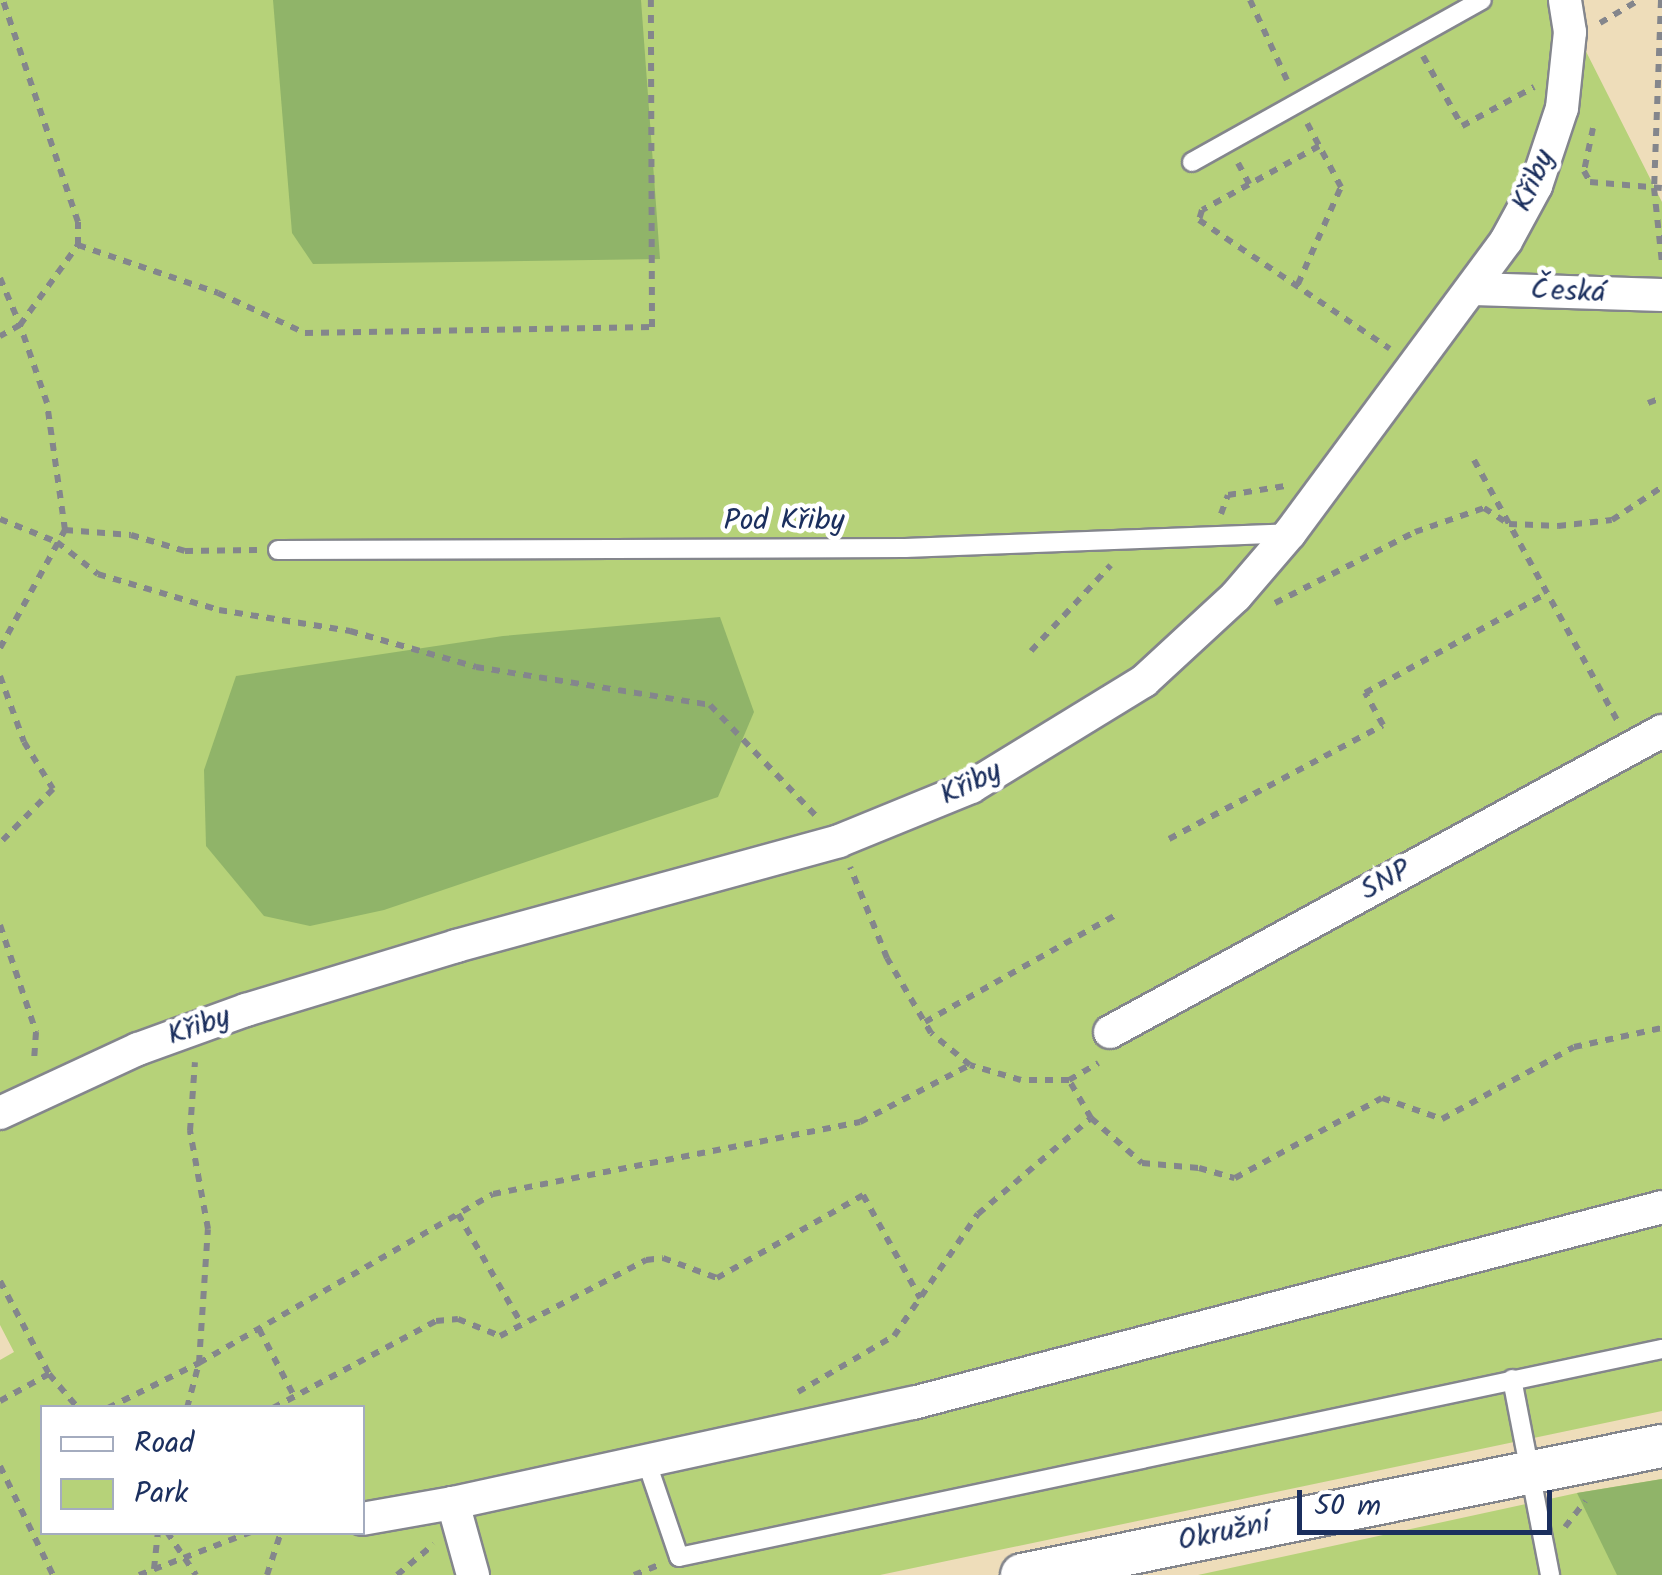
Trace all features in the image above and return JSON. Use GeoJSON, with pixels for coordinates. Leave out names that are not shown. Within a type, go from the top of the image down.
{"type":"FeatureCollection","features":[{"type":"Feature","properties":{"kind":"street","name":"Křiby"},"geometry":{"type":"LineString","coordinates":[[6,1110],[138,1049],[198,1028],[456,946],[839,842],[971,788],[1144,681],[1236,596],[1290,534],[1474,289],[1536,186],[1562,108],[1570,32],[1565,0]]}},
{"type":"Feature","properties":{"kind":"street","name":"Česká"},"geometry":{"type":"LineString","coordinates":[[1474,289],[1662,295]]}},
{"type":"Feature","properties":{"kind":"street","name":"SNP"},"geometry":{"type":"LineString","coordinates":[[1110,1032],[1662,730]]}},
{"type":"Feature","properties":{"kind":"street"},"geometry":{"type":"LineString","coordinates":[[365,1519],[456,1514],[647,1463],[1161,1341],[1662,1207]]}},
{"type":"Feature","properties":{"kind":"street","name":"Okružní"},"geometry":{"type":"LineString","coordinates":[[1022,1575],[1532,1469],[1662,1446]]}},
{"type":"Feature","properties":{"kind":"street"},"geometry":{"type":"LineString","coordinates":[[456,1514],[474,1575]]}},
{"type":"Feature","properties":{"kind":"lane"},"geometry":{"type":"LineString","coordinates":[[1192,162],[1482,0]]}},
{"type":"Feature","properties":{"kind":"lane","name":"Pod Křiby"},"geometry":{"type":"LineString","coordinates":[[278,550],[885,548],[1290,534]]}},
{"type":"Feature","properties":{"kind":"lane"},"geometry":{"type":"LineString","coordinates":[[647,1463],[679,1557],[1662,1350]]}},
{"type":"Feature","properties":{"kind":"lane"},"geometry":{"type":"LineString","coordinates":[[1512,1379],[1550,1575]]}},
{"type":"Feature","properties":{"kind":"path"},"geometry":{"type":"LineString","coordinates":[[0,336],[20,325],[78,245],[78,222],[3,0]]}},
{"type":"Feature","properties":{"kind":"path"},"geometry":{"type":"LineString","coordinates":[[78,245],[218,293],[305,332],[652,327],[651,0]]}},
{"type":"Feature","properties":{"kind":"path"},"geometry":{"type":"LineString","coordinates":[[1250,0],[1340,187],[1298,284]]}},
{"type":"Feature","properties":{"kind":"path"},"geometry":{"type":"LineString","coordinates":[[1661,0],[1658,188],[1662,265]]}},
{"type":"Feature","properties":{"kind":"path"},"geometry":{"type":"LineString","coordinates":[[1600,23],[1602,39]]}},
{"type":"Feature","properties":{"kind":"path"},"geometry":{"type":"LineString","coordinates":[[1420,51],[1462,126],[1537,85]]}},
{"type":"Feature","properties":{"kind":"path"},"geometry":{"type":"LineString","coordinates":[[1535,98],[1540,69]]}},
{"type":"Feature","properties":{"kind":"path"},"geometry":{"type":"LineString","coordinates":[[1596,114],[1584,170],[1590,182],[1658,188]]}},
{"type":"Feature","properties":{"kind":"path"},"geometry":{"type":"LineString","coordinates":[[1319,146],[1202,210],[1199,220],[1395,352]]}},
{"type":"Feature","properties":{"kind":"path"},"geometry":{"type":"LineString","coordinates":[[0,278],[47,404],[64,530],[0,648]]}},
{"type":"Feature","properties":{"kind":"path"},"geometry":{"type":"LineString","coordinates":[[1648,404],[1662,398]]}},
{"type":"Feature","properties":{"kind":"path"},"geometry":{"type":"LineString","coordinates":[[1474,460],[1631,747]]}},
{"type":"Feature","properties":{"kind":"path"},"geometry":{"type":"LineString","coordinates":[[1214,534],[1228,495],[1292,484]]}},
{"type":"Feature","properties":{"kind":"path"},"geometry":{"type":"LineString","coordinates":[[1266,608],[1415,532],[1484,508],[1508,524],[1558,526],[1612,520],[1662,486]]}},
{"type":"Feature","properties":{"kind":"path"},"geometry":{"type":"LineString","coordinates":[[0,519],[57,542],[98,574],[218,610],[350,631],[476,668],[710,705],[839,842],[887,958],[931,1033],[970,1065],[1021,1080],[1070,1080],[1092,1118],[1142,1162],[1199,1168],[1234,1178],[1382,1098],[1442,1118],[1574,1047],[1662,1028]]}},
{"type":"Feature","properties":{"kind":"path"},"geometry":{"type":"LineString","coordinates":[[64,530],[131,534],[185,551],[278,550]]}},
{"type":"Feature","properties":{"kind":"path"},"geometry":{"type":"LineString","coordinates":[[1031,651],[1130,540]]}},
{"type":"Feature","properties":{"kind":"path"},"geometry":{"type":"LineString","coordinates":[[1169,839],[1383,725],[1366,693],[1547,593]]}},
{"type":"Feature","properties":{"kind":"path"},"geometry":{"type":"LineString","coordinates":[[0,676],[24,742],[53,789],[0,844]]}},
{"type":"Feature","properties":{"kind":"path"},"geometry":{"type":"LineString","coordinates":[[925,1022],[1116,915]]}},
{"type":"Feature","properties":{"kind":"path"},"geometry":{"type":"LineString","coordinates":[[0,925],[36,1032],[35,1058],[6,1110]]}},
{"type":"Feature","properties":{"kind":"path"},"geometry":{"type":"LineString","coordinates":[[189,1405],[199,1363],[208,1229],[190,1131],[198,1028]]}},
{"type":"Feature","properties":{"kind":"path"},"geometry":{"type":"LineString","coordinates":[[114,1405],[199,1363],[493,1194],[860,1122],[970,1065]]}},
{"type":"Feature","properties":{"kind":"path"},"geometry":{"type":"LineString","coordinates":[[780,1434],[777,1405],[894,1336],[978,1214],[1092,1118]]}},
{"type":"Feature","properties":{"kind":"path"},"geometry":{"type":"LineString","coordinates":[[278,1405],[436,1321],[458,1319],[500,1336],[646,1260],[663,1258],[717,1278],[863,1195],[920,1298]]}},
{"type":"Feature","properties":{"kind":"path"},"geometry":{"type":"LineString","coordinates":[[458,1214],[522,1326]]}},
{"type":"Feature","properties":{"kind":"path"},"geometry":{"type":"LineString","coordinates":[[0,1281],[50,1374],[76,1405]]}},
{"type":"Feature","properties":{"kind":"path"},"geometry":{"type":"LineString","coordinates":[[259,1328],[294,1396]]}},
{"type":"Feature","properties":{"kind":"path"},"geometry":{"type":"LineString","coordinates":[[0,1401],[50,1374]]}},
{"type":"Feature","properties":{"kind":"path"},"geometry":{"type":"LineString","coordinates":[[0,1466],[52,1575]]}},
{"type":"Feature","properties":{"kind":"path"},"geometry":{"type":"LineString","coordinates":[[397,1575],[456,1514]]}},
{"type":"Feature","properties":{"kind":"path"},"geometry":{"type":"LineString","coordinates":[[153,1572],[158,1535]]}},
{"type":"Feature","properties":{"kind":"path"},"geometry":{"type":"LineString","coordinates":[[170,1535],[196,1575]]}},
{"type":"Feature","properties":{"kind":"path"},"geometry":{"type":"LineString","coordinates":[[139,1575],[244,1535]]}},
{"type":"Feature","properties":{"kind":"path"},"geometry":{"type":"LineString","coordinates":[[266,1575],[280,1535]]}},
{"type":"Feature","properties":{"kind":"green space"},"geometry":{"type":"Polygon","coordinates":[[[0,0],[1560,0],[1662,202],[1662,1411],[880,1575],[0,1575],[0,1360],[14,1352],[0,1325],[0,0]]]}},
{"type":"Feature","properties":{"kind":"green space"},"geometry":{"type":"Polygon","coordinates":[[[273,0],[641,0],[660,259],[313,264],[292,233],[273,0]]]}},
{"type":"Feature","properties":{"kind":"green space"},"geometry":{"type":"Polygon","coordinates":[[[720,617],[754,712],[718,797],[384,910],[310,926],[264,916],[206,846],[204,770],[236,676],[503,636],[720,617]]]}},
{"type":"Feature","properties":{"kind":"green space"},"geometry":{"type":"Polygon","coordinates":[[[1662,1479],[1662,1575],[1198,1575],[1577,1493],[1662,1479]]]}},
{"type":"Feature","properties":{"kind":"green space"},"geometry":{"type":"Polygon","coordinates":[[[1662,1479],[1662,1575],[1617,1575],[1577,1493],[1662,1479]]]}}]}
